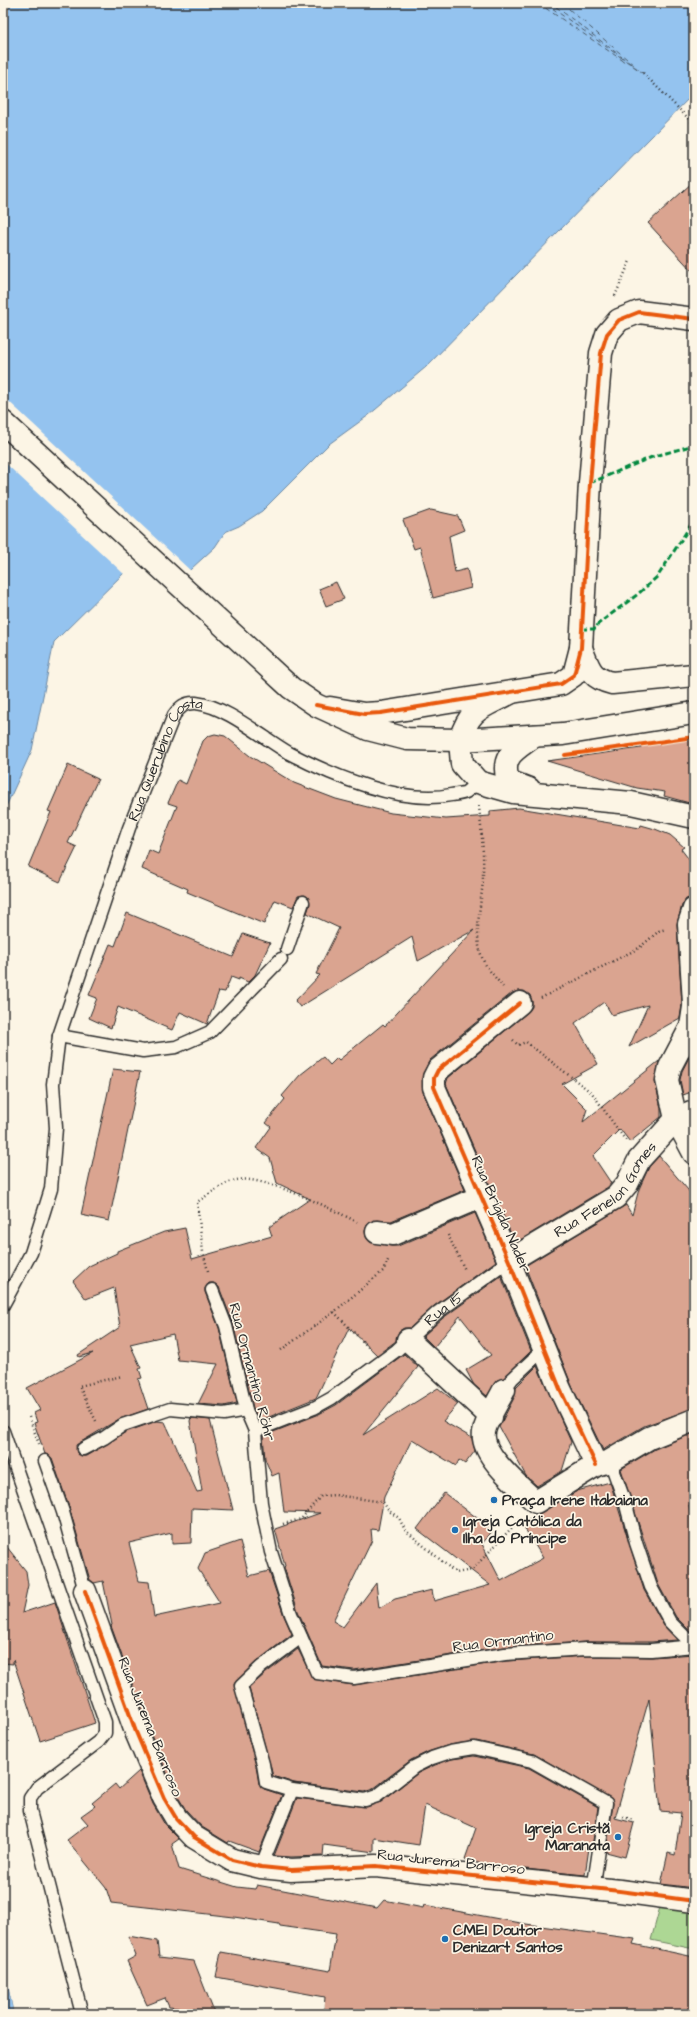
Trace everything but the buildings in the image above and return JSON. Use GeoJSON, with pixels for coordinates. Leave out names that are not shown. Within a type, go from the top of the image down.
{"type":"FeatureCollection","features":[{"type":"Feature","properties":{"kind":"street"},"geometry":{"type":"LineString","coordinates":[[316,705],[364,714],[510,693],[561,684],[569,680],[574,675],[581,648],[590,483],[601,353],[607,334],[619,320],[638,312],[694,319]]}},
{"type":"Feature","properties":{"kind":"street"},"geometry":{"type":"LineString","coordinates":[[3,422],[291,688],[316,705],[368,729],[408,739],[460,740],[563,734],[694,713]]}},
{"type":"Feature","properties":{"kind":"street"},"geometry":{"type":"LineString","coordinates":[[581,648],[591,672],[602,681],[612,683],[694,674]]}},
{"type":"Feature","properties":{"kind":"street"},"geometry":{"type":"LineString","coordinates":[[510,693],[474,712],[464,725],[460,740],[462,764],[478,782],[513,792],[631,803],[694,816]]}},
{"type":"Feature","properties":{"kind":"street"},"geometry":{"type":"LineString","coordinates":[[534,736],[509,755],[504,769],[508,780],[549,795]]}},
{"type":"Feature","properties":{"kind":"street"},"geometry":{"type":"LineString","coordinates":[[692,917],[694,1003]]}},
{"type":"Feature","properties":{"kind":"street","name":"Rua Brígida Nader"},"geometry":{"type":"LineString","coordinates":[[517,1005],[438,1070],[434,1078],[436,1092],[480,1197],[509,1261],[560,1388],[603,1463]]}},
{"type":"Feature","properties":{"kind":"street"},"geometry":{"type":"LineString","coordinates":[[694,1007],[692,1027],[670,1067],[667,1080],[685,1115],[694,1153]]}},
{"type":"Feature","properties":{"kind":"street","name":"Rua Fenelon Gomes"},"geometry":{"type":"LineString","coordinates":[[509,1261],[616,1197],[627,1184],[639,1160],[685,1115]]}},
{"type":"Feature","properties":{"kind":"street"},"geometry":{"type":"LineString","coordinates":[[385,1233],[438,1215],[480,1197]]}},
{"type":"Feature","properties":{"kind":"street"},"geometry":{"type":"LineString","coordinates":[[408,1340],[491,1417]]}},
{"type":"Feature","properties":{"kind":"street"},"geometry":{"type":"LineString","coordinates":[[504,1390],[484,1431],[484,1440],[488,1453],[536,1502],[603,1463],[650,1438],[694,1420]]}},
{"type":"Feature","properties":{"kind":"street","name":"Rua Jurema Barroso"},"geometry":{"type":"LineString","coordinates":[[85,1591],[136,1732],[164,1798],[176,1818],[194,1837],[232,1860],[261,1867],[291,1870],[376,1866],[593,1890],[620,1891],[694,1901]]}},
{"type":"Feature","properties":{"kind":"lane","name":"Rua Querubino Costa"},"geometry":{"type":"LineString","coordinates":[[3,1305],[31,1253],[51,1189],[56,1128],[53,1084],[59,1036],[129,828],[174,715],[180,707],[188,703],[206,705],[239,720],[250,729],[290,753],[341,777],[399,794],[439,797],[466,792],[478,782]]}},
{"type":"Feature","properties":{"kind":"lane"},"geometry":{"type":"LineString","coordinates":[[59,1036],[143,1051],[176,1047],[210,1032],[284,954],[303,902]]}},
{"type":"Feature","properties":{"kind":"lane","name":"Rua 15"},"geometry":{"type":"LineString","coordinates":[[255,1431],[323,1403],[382,1361],[408,1340],[438,1312],[509,1261]]}},
{"type":"Feature","properties":{"kind":"lane","name":"Rua Ormantino Röhr"},"geometry":{"type":"LineString","coordinates":[[212,1290],[226,1326],[246,1410],[255,1431],[261,1503],[265,1529],[284,1595],[316,1674]]}},
{"type":"Feature","properties":{"kind":"lane"},"geometry":{"type":"LineString","coordinates":[[504,1390],[512,1379],[545,1348]]}},
{"type":"Feature","properties":{"kind":"lane"},"geometry":{"type":"LineString","coordinates":[[83,1449],[104,1438],[123,1425],[170,1409],[224,1414],[246,1410]]}},
{"type":"Feature","properties":{"kind":"lane"},"geometry":{"type":"LineString","coordinates":[[3,1431],[105,1722],[105,1733],[98,1742],[37,1788],[30,1798],[30,1811],[82,2014]]}},
{"type":"Feature","properties":{"kind":"lane"},"geometry":{"type":"LineString","coordinates":[[45,1461],[63,1512],[85,1591]]}},
{"type":"Feature","properties":{"kind":"lane","name":"Rua Brígida Nader"},"geometry":{"type":"LineString","coordinates":[[603,1463],[626,1505],[636,1542],[651,1587],[670,1622],[694,1646]]}},
{"type":"Feature","properties":{"kind":"lane"},"geometry":{"type":"LineString","coordinates":[[301,1637],[261,1667],[241,1686],[263,1764],[266,1782],[292,1790],[365,1800],[377,1796],[414,1767],[432,1758],[450,1752],[474,1748],[532,1761],[606,1803],[593,1890]]}},
{"type":"Feature","properties":{"kind":"lane","name":"Rua Ormantino"},"geometry":{"type":"LineString","coordinates":[[316,1674],[354,1678],[505,1654],[586,1649],[651,1650],[694,1646]]}},
{"type":"Feature","properties":{"kind":"lane"},"geometry":{"type":"LineString","coordinates":[[261,1867],[292,1790]]}},
{"type":"Feature","properties":{"kind":"path"},"geometry":{"type":"LineString","coordinates":[[643,73],[694,124]]}},
{"type":"Feature","properties":{"kind":"path"},"geometry":{"type":"LineString","coordinates":[[611,301],[615,297],[630,261]]}},
{"type":"Feature","properties":{"kind":"path"},"geometry":{"type":"LineString","coordinates":[[478,782],[484,869],[483,892],[479,908],[479,938],[484,962],[517,1005],[533,1002],[639,948],[659,931],[679,924],[692,917]]}},
{"type":"Feature","properties":{"kind":"path"},"geometry":{"type":"LineString","coordinates":[[496,1023],[518,1045],[526,1042],[592,1093],[639,1160]]}},
{"type":"Feature","properties":{"kind":"path"},"geometry":{"type":"LineString","coordinates":[[438,1215],[473,1287]]}},
{"type":"Feature","properties":{"kind":"path"},"geometry":{"type":"LineString","coordinates":[[281,1350],[334,1312],[383,1271],[391,1254],[385,1233]]}},
{"type":"Feature","properties":{"kind":"path"},"geometry":{"type":"LineString","coordinates":[[334,1312],[382,1361]]}},
{"type":"Feature","properties":{"kind":"path"},"geometry":{"type":"LineString","coordinates":[[104,1438],[79,1386],[122,1376]]}},
{"type":"Feature","properties":{"kind":"path"},"geometry":{"type":"LineString","coordinates":[[29,1417],[45,1461]]}},
{"type":"Feature","properties":{"kind":"path"},"geometry":{"type":"LineString","coordinates":[[265,1529],[301,1518],[321,1496],[335,1494],[383,1502],[389,1511],[399,1518],[405,1530],[456,1573],[472,1570],[536,1502]]}},
{"type":"Feature","properties":{"kind":"green space"},"geometry":{"type":"Polygon","coordinates":[[[660,1907],[694,1911],[694,1949],[651,1940],[660,1907]]]}},
{"type":"Feature","properties":{"kind":"water"},"geometry":{"type":"Polygon","coordinates":[[[3,3],[694,3],[694,93],[426,367],[369,415],[329,444],[262,511],[239,526],[225,532],[215,547],[180,579],[132,565],[54,642],[32,750],[3,813],[3,3]]]}},
{"type":"Feature","properties":{"kind":"water"},"geometry":{"type":"Polygon","coordinates":[[[3,1962],[14,2014],[3,2014],[3,1962]]]}},
{"type":"Feature","properties":{"kind":"pier"},"geometry":{"type":"Polygon","coordinates":[[[3,396],[192,572],[180,581],[133,567],[125,575],[3,461],[3,396]]]}},
{"type":"Feature","properties":{"kind":"pier"},"geometry":{"type":"Polygon","coordinates":[[[3,1960],[5,1962],[16,2014],[14,2014],[3,1960]]]}},
{"type":"Feature","properties":{"kind":"ferry route"},"geometry":{"type":"LineString","coordinates":[[538,3],[625,62]]}},
{"type":"Feature","properties":{"kind":"ferry route"},"geometry":{"type":"LineString","coordinates":[[545,3],[643,73],[551,3]]}},
{"type":"Feature","properties":{"kind":"ferry route"},"geometry":{"type":"LineString","coordinates":[[562,3],[635,66]]}},
{"type":"Feature","properties":{"kind":"marked path"},"geometry":{"type":"LineString","coordinates":[[590,483],[652,457],[694,445]]}},
{"type":"Feature","properties":{"kind":"marked path"},"geometry":{"type":"LineString","coordinates":[[581,629],[596,629],[598,624],[638,594],[658,576],[694,520]]}},
{"type":"Feature","properties":{"kind":"cycle path"},"geometry":{"type":"LineString","coordinates":[[316,705],[364,714],[381,713],[561,684],[574,675],[581,648],[590,483],[601,353],[607,334],[619,320],[639,312],[694,319]]}},
{"type":"Feature","properties":{"kind":"cycle path"},"geometry":{"type":"LineString","coordinates":[[565,755],[694,737]]}},
{"type":"Feature","properties":{"kind":"cycle path"},"geometry":{"type":"LineString","coordinates":[[520,1003],[438,1070],[434,1078],[434,1087],[509,1261],[560,1389],[596,1465]]}},
{"type":"Feature","properties":{"kind":"cycle path"},"geometry":{"type":"LineString","coordinates":[[85,1591],[136,1732],[164,1798],[176,1818],[194,1837],[232,1860],[261,1867],[291,1870],[376,1866],[620,1891],[694,1901]]}},
{"type":"Feature","properties":{"kind":"place","name":"Praça Irene Itabaiana"},"geometry":{"type":"Point","coordinates":[494,1500]}},
{"type":"Feature","properties":{"kind":"place","name":"Igreja Católica da Ilha do Príncipe"},"geometry":{"type":"Point","coordinates":[455,1530]}},
{"type":"Feature","properties":{"kind":"place","name":"Igreja Cristã Maranata"},"geometry":{"type":"Point","coordinates":[618,1837]}},
{"type":"Feature","properties":{"kind":"place","name":"CMEI Doutor Denizart Santos"},"geometry":{"type":"Point","coordinates":[445,1939]}}]}
